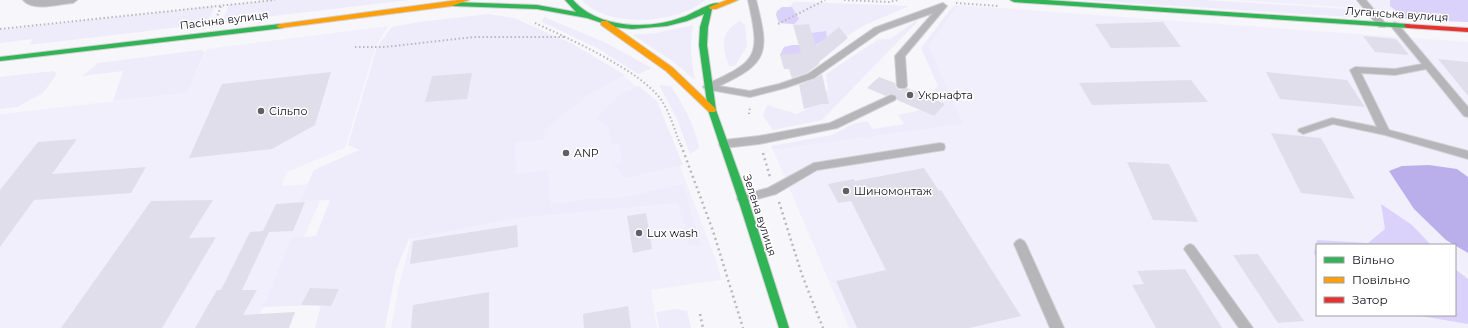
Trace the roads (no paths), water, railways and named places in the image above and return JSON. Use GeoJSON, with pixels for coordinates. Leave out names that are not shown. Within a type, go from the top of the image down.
{"type":"FeatureCollection","features":[{"type":"Feature","properties":{"kind":"main road","name":"Пасічна вулиця"},"geometry":{"type":"LineString","coordinates":[[452,4],[465,0]]}},
{"type":"Feature","properties":{"kind":"main road"},"geometry":{"type":"LineString","coordinates":[[569,0],[576,9],[588,16],[602,22],[628,26],[658,26],[690,19],[711,8],[734,0]]}},
{"type":"Feature","properties":{"kind":"main road"},"geometry":{"type":"LineString","coordinates":[[711,8],[720,0]]}},
{"type":"Feature","properties":{"kind":"main road","name":"Луганська вулиця"},"geometry":{"type":"LineString","coordinates":[[1014,0],[1468,30]]}},
{"type":"Feature","properties":{"kind":"main road","name":"Пасічна вулиця"},"geometry":{"type":"LineString","coordinates":[[0,59],[452,4],[533,7],[573,12],[588,16]]}},
{"type":"Feature","properties":{"kind":"main road","name":"Зелена вулиця"},"geometry":{"type":"LineString","coordinates":[[711,8],[704,27],[703,45],[712,110],[743,199],[784,328]]}},
{"type":"Feature","properties":{"kind":"main road","name":"Зелена вулиця"},"geometry":{"type":"LineString","coordinates":[[602,22],[669,69],[712,110]]}},
{"type":"Feature","properties":{"kind":"lane"},"geometry":{"type":"LineString","coordinates":[[27,0],[36,5],[73,0]]}},
{"type":"Feature","properties":{"kind":"lane"},"geometry":{"type":"LineString","coordinates":[[708,87],[736,74],[752,62],[758,53],[760,41],[752,0]]}},
{"type":"Feature","properties":{"kind":"lane"},"geometry":{"type":"LineString","coordinates":[[1361,0],[1382,25]]}},
{"type":"Feature","properties":{"kind":"lane"},"geometry":{"type":"LineString","coordinates":[[708,87],[750,94],[789,84],[811,76],[882,27],[945,3]]}},
{"type":"Feature","properties":{"kind":"lane"},"geometry":{"type":"LineString","coordinates":[[902,86],[900,56],[945,3]]}},
{"type":"Feature","properties":{"kind":"lane"},"geometry":{"type":"LineString","coordinates":[[1394,26],[1468,114]]}},
{"type":"Feature","properties":{"kind":"lane"},"geometry":{"type":"LineString","coordinates":[[1386,132],[1355,70],[1395,72],[1428,66]]}},
{"type":"Feature","properties":{"kind":"lane"},"geometry":{"type":"LineString","coordinates":[[724,144],[759,140],[833,126],[891,98]]}},
{"type":"Feature","properties":{"kind":"lane"},"geometry":{"type":"LineString","coordinates":[[1303,131],[1332,121],[1386,132],[1468,155]]}},
{"type":"Feature","properties":{"kind":"lane"},"geometry":{"type":"LineString","coordinates":[[743,199],[775,190],[814,167],[940,146]]}},
{"type":"Feature","properties":{"kind":"lane"},"geometry":{"type":"LineString","coordinates":[[1020,244],[1057,328]]}},
{"type":"Feature","properties":{"kind":"lane"},"geometry":{"type":"LineString","coordinates":[[1190,249],[1246,328]]}},
{"type":"Feature","properties":{"kind":"place","name":"Укрнафта"},"geometry":{"type":"Point","coordinates":[910,95]}},
{"type":"Feature","properties":{"kind":"place","name":"Сільпо"},"geometry":{"type":"Point","coordinates":[261,111]}},
{"type":"Feature","properties":{"kind":"place","name":"ANP"},"geometry":{"type":"Point","coordinates":[566,153]}},
{"type":"Feature","properties":{"kind":"place","name":"Шиномонтаж"},"geometry":{"type":"Point","coordinates":[846,191]}},
{"type":"Feature","properties":{"kind":"place","name":"Lux wash"},"geometry":{"type":"Point","coordinates":[639,233]}}]}
